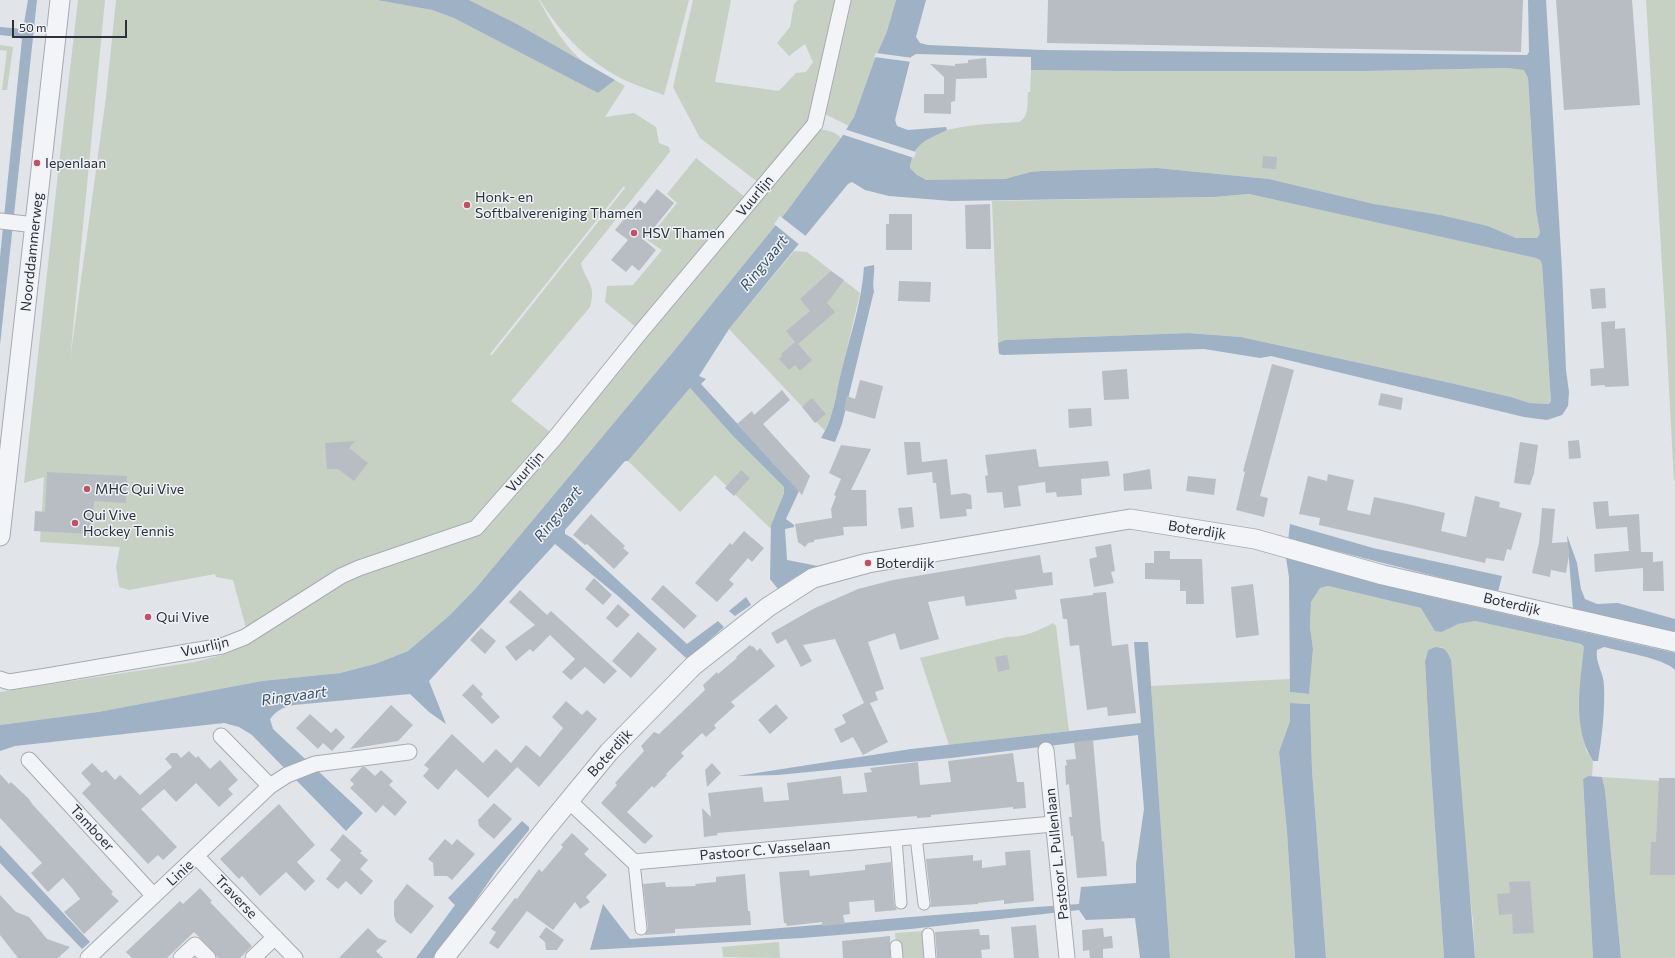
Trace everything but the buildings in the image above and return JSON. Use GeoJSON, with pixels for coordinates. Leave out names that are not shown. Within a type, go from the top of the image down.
{"type":"FeatureCollection","features":[{"type":"Feature","properties":{"kind":"street","name":"Noorddammerweg"},"geometry":{"type":"LineString","coordinates":[[0,536],[28,224],[60,0]]}},
{"type":"Feature","properties":{"kind":"street","name":"Vuurlijn"},"geometry":{"type":"LineString","coordinates":[[0,679],[8,682],[222,646],[245,637],[341,576],[359,568],[476,528],[554,439],[639,334],[815,124],[844,0]]}},
{"type":"Feature","properties":{"kind":"street"},"geometry":{"type":"LineString","coordinates":[[0,221],[28,224]]}},
{"type":"Feature","properties":{"kind":"street","name":"Boterdijk"},"geometry":{"type":"LineString","coordinates":[[444,958],[609,752],[693,666],[768,607],[813,578],[868,563],[1130,519],[1255,539],[1383,575],[1675,642]]}},
{"type":"Feature","properties":{"kind":"street"},"geometry":{"type":"LineString","coordinates":[[221,736],[270,786]]}},
{"type":"Feature","properties":{"kind":"street","name":"Pastoor L. Pullenlaan"},"geometry":{"type":"LineString","coordinates":[[1046,750],[1067,958]]}},
{"type":"Feature","properties":{"kind":"street","name":"Linie"},"geometry":{"type":"LineString","coordinates":[[98,955],[154,896],[197,857],[270,786],[288,775],[315,764],[409,752]]}},
{"type":"Feature","properties":{"kind":"street","name":"Tamboer"},"geometry":{"type":"LineString","coordinates":[[29,760],[154,896]]}},
{"type":"Feature","properties":{"kind":"street"},"geometry":{"type":"LineString","coordinates":[[569,801],[634,862],[641,929]]}},
{"type":"Feature","properties":{"kind":"street","name":"Pastoor C. Vasselaan"},"geometry":{"type":"LineString","coordinates":[[634,862],[1053,824]]}},
{"type":"Feature","properties":{"kind":"street"},"geometry":{"type":"LineString","coordinates":[[916,837],[924,904]]}},
{"type":"Feature","properties":{"kind":"street"},"geometry":{"type":"LineString","coordinates":[[896,839],[901,903]]}},
{"type":"Feature","properties":{"kind":"street","name":"Traverse"},"geometry":{"type":"LineString","coordinates":[[197,857],[295,958]]}},
{"type":"Feature","properties":{"kind":"street"},"geometry":{"type":"LineString","coordinates":[[928,934],[930,958]]}},
{"type":"Feature","properties":{"kind":"street"},"geometry":{"type":"LineString","coordinates":[[253,958],[275,937]]}},
{"type":"Feature","properties":{"kind":"street"},"geometry":{"type":"LineString","coordinates":[[180,958],[196,945],[208,958]]}},
{"type":"Feature","properties":{"kind":"street"},"geometry":{"type":"LineString","coordinates":[[896,946],[897,958]]}},
{"type":"Feature","properties":{"kind":"green space"},"geometry":{"type":"Polygon","coordinates":[[[78,0],[105,0],[70,360],[106,97],[116,0],[377,0],[432,10],[455,18],[598,93],[615,80],[625,86],[605,117],[634,113],[656,127],[659,143],[669,147],[670,152],[581,263],[590,283],[592,299],[590,307],[511,401],[550,432],[473,522],[355,561],[330,573],[246,628],[233,580],[216,577],[215,574],[129,590],[119,587],[116,567],[120,547],[40,542],[44,477],[24,483],[78,0]],[[624,186],[490,354],[492,355],[625,188],[624,186]]]}},
{"type":"Feature","properties":{"kind":"green space"},"geometry":{"type":"Polygon","coordinates":[[[469,0],[539,0],[565,42],[585,63],[519,25],[469,0]]]}},
{"type":"Feature","properties":{"kind":"green space"},"geometry":{"type":"Polygon","coordinates":[[[540,0],[689,0],[664,95],[615,75],[590,58],[578,48],[558,26],[540,0]]]}},
{"type":"Feature","properties":{"kind":"green space"},"geometry":{"type":"Polygon","coordinates":[[[693,0],[731,0],[715,82],[779,91],[796,73],[806,72],[813,62],[805,44],[789,56],[777,43],[790,27],[794,4],[798,0],[838,0],[809,121],[759,183],[700,138],[673,87],[693,0]]]}},
{"type":"Feature","properties":{"kind":"green space"},"geometry":{"type":"Polygon","coordinates":[[[848,0],[896,0],[887,31],[874,61],[854,117],[849,126],[823,113],[848,0]]]}},
{"type":"Feature","properties":{"kind":"green space"},"geometry":{"type":"Polygon","coordinates":[[[1646,0],[1675,0],[1675,481],[1674,481],[1646,0]]]}},
{"type":"Feature","properties":{"kind":"green space"},"geometry":{"type":"Polygon","coordinates":[[[0,45],[13,47],[7,90],[2,90],[7,51],[0,50],[0,45]]]}},
{"type":"Feature","properties":{"kind":"green space"},"geometry":{"type":"Polygon","coordinates":[[[1507,68],[1525,70],[1528,78],[1536,210],[1540,233],[1537,238],[1516,238],[1488,226],[1374,204],[1269,179],[1157,168],[1042,171],[1005,179],[929,181],[920,178],[910,168],[916,147],[924,139],[949,130],[979,125],[1019,122],[1023,119],[1027,109],[1028,92],[1030,92],[1031,70],[1367,71],[1507,68]]]}},
{"type":"Feature","properties":{"kind":"green space"},"geometry":{"type":"Polygon","coordinates":[[[816,129],[833,132],[841,138],[787,211],[673,352],[476,588],[450,615],[408,651],[375,664],[340,673],[262,681],[98,712],[0,725],[0,692],[195,662],[222,655],[344,583],[374,570],[464,538],[816,129]]]}},
{"type":"Feature","properties":{"kind":"green space"},"geometry":{"type":"Polygon","coordinates":[[[696,158],[745,197],[637,328],[605,302],[607,286],[633,285],[662,250],[647,240],[677,203],[667,194],[696,158]]]}},
{"type":"Feature","properties":{"kind":"green space"},"geometry":{"type":"Polygon","coordinates":[[[1249,194],[1537,258],[1540,260],[1542,264],[1551,402],[1549,404],[1530,403],[1511,397],[1442,381],[1241,337],[1188,333],[1005,340],[998,343],[992,201],[1214,197],[1249,194]]]}},
{"type":"Feature","properties":{"kind":"green space"},"geometry":{"type":"Polygon","coordinates":[[[794,251],[807,252],[860,293],[832,413],[825,431],[729,329],[794,251]]]}},
{"type":"Feature","properties":{"kind":"green space"},"geometry":{"type":"Polygon","coordinates":[[[690,388],[733,436],[784,487],[785,490],[771,525],[771,529],[715,475],[680,512],[628,461],[690,388]]]}},
{"type":"Feature","properties":{"kind":"green space"},"geometry":{"type":"Polygon","coordinates":[[[1328,586],[1421,608],[1442,632],[1457,624],[1475,621],[1580,644],[1584,647],[1586,750],[1593,761],[1592,776],[1588,776],[1583,779],[1593,958],[1475,958],[1473,921],[1442,647],[1435,647],[1428,650],[1425,661],[1444,958],[1326,958],[1312,770],[1310,704],[1290,703],[1290,721],[1279,752],[1287,832],[1295,958],[1170,958],[1151,686],[1290,679],[1290,692],[1309,694],[1313,649],[1310,627],[1311,602],[1320,588],[1328,586]]]}},
{"type":"Feature","properties":{"kind":"green space"},"geometry":{"type":"Polygon","coordinates":[[[1053,623],[1056,626],[1069,731],[949,745],[920,658],[1007,637],[1026,635],[1053,623]]]}},
{"type":"Feature","properties":{"kind":"green space"},"geometry":{"type":"Polygon","coordinates":[[[1602,777],[1662,781],[1675,860],[1675,958],[1621,958],[1605,790],[1602,777]]]}},
{"type":"Feature","properties":{"kind":"green space"},"geometry":{"type":"Polygon","coordinates":[[[925,931],[927,958],[902,958],[900,943],[896,943],[895,933],[925,931]]]}},
{"type":"Feature","properties":{"kind":"green space"},"geometry":{"type":"Polygon","coordinates":[[[779,942],[780,958],[723,957],[722,947],[779,942]]]}},
{"type":"Feature","properties":{"kind":"water"},"geometry":{"type":"Polygon","coordinates":[[[28,0],[37,0],[0,345],[0,257],[22,39],[18,37],[0,35],[0,27],[23,29],[28,0]]]}},
{"type":"Feature","properties":{"kind":"water"},"geometry":{"type":"Polygon","coordinates":[[[377,0],[469,0],[519,25],[615,80],[598,93],[454,18],[432,10],[377,0]]]}},
{"type":"Feature","properties":{"kind":"water","name":"Ringvaart"},"geometry":{"type":"Polygon","coordinates":[[[896,0],[926,0],[916,37],[920,43],[928,45],[1043,50],[1527,55],[1529,52],[1528,0],[1546,0],[1562,270],[1566,370],[1569,392],[1568,406],[1562,415],[1547,420],[1524,417],[1271,356],[1260,358],[1204,349],[999,354],[998,343],[1005,340],[1188,333],[1241,337],[1442,381],[1511,397],[1530,403],[1549,404],[1551,401],[1542,264],[1540,260],[1536,258],[1249,194],[1214,197],[951,201],[889,196],[865,190],[852,182],[848,184],[729,329],[699,376],[706,379],[701,384],[799,491],[786,519],[794,525],[794,527],[785,529],[787,560],[818,566],[795,577],[778,589],[770,579],[771,525],[784,493],[784,487],[733,436],[690,388],[628,461],[625,461],[565,530],[565,534],[572,538],[687,644],[718,621],[724,627],[696,652],[686,658],[618,596],[555,544],[429,681],[446,724],[429,712],[410,694],[294,705],[280,709],[270,719],[273,729],[363,813],[346,831],[252,735],[239,727],[224,723],[15,746],[0,751],[0,725],[98,712],[262,681],[340,673],[375,664],[408,651],[450,615],[476,588],[673,352],[787,211],[841,138],[854,117],[874,61],[887,31],[896,0]],[[916,54],[911,57],[895,120],[897,126],[908,130],[946,127],[947,130],[922,143],[917,148],[910,168],[917,175],[926,180],[1005,179],[1031,172],[1042,171],[1157,168],[1269,179],[1374,204],[1440,215],[1488,226],[1516,238],[1537,238],[1540,233],[1536,210],[1528,78],[1524,70],[1507,68],[1367,71],[1031,70],[1031,57],[916,54]]]}},
{"type":"Feature","properties":{"kind":"water"},"geometry":{"type":"Polygon","coordinates":[[[874,265],[874,291],[842,424],[835,442],[821,438],[826,430],[835,403],[859,304],[864,267],[874,265]]]}},
{"type":"Feature","properties":{"kind":"water"},"geometry":{"type":"Polygon","coordinates":[[[1290,524],[1373,548],[1502,576],[1498,592],[1312,545],[1311,564],[1424,595],[1675,653],[1675,670],[1662,662],[1642,656],[1604,647],[1597,650],[1597,659],[1604,681],[1604,705],[1598,761],[1593,761],[1586,748],[1580,720],[1579,706],[1584,647],[1581,644],[1475,621],[1458,624],[1442,632],[1435,631],[1421,608],[1328,586],[1320,588],[1311,602],[1310,627],[1313,649],[1309,694],[1290,692],[1289,577],[1286,558],[1290,524]]]}},
{"type":"Feature","properties":{"kind":"water"},"geometry":{"type":"Polygon","coordinates":[[[1567,535],[1577,563],[1581,589],[1585,599],[1597,604],[1618,603],[1675,619],[1675,634],[1573,609],[1567,535]]]}},
{"type":"Feature","properties":{"kind":"water"},"geometry":{"type":"Polygon","coordinates":[[[746,597],[751,605],[735,616],[729,611],[746,597]]]}},
{"type":"Feature","properties":{"kind":"water"},"geometry":{"type":"Polygon","coordinates":[[[1134,642],[1148,642],[1170,958],[1140,958],[1135,918],[1086,920],[1079,910],[911,929],[802,938],[590,950],[603,904],[630,939],[1079,904],[1081,887],[1136,883],[1136,864],[1144,809],[1138,735],[951,758],[778,775],[737,776],[911,749],[1141,723],[1134,642]]]}},
{"type":"Feature","properties":{"kind":"water"},"geometry":{"type":"Polygon","coordinates":[[[1435,647],[1445,650],[1451,660],[1475,958],[1444,958],[1425,661],[1428,650],[1435,647]]]}},
{"type":"Feature","properties":{"kind":"water"},"geometry":{"type":"Polygon","coordinates":[[[1290,703],[1310,704],[1312,770],[1326,958],[1295,958],[1287,832],[1279,752],[1290,721],[1290,703]]]}},
{"type":"Feature","properties":{"kind":"water"},"geometry":{"type":"Polygon","coordinates":[[[1588,776],[1602,777],[1605,790],[1621,958],[1593,958],[1583,779],[1588,776]]]}},
{"type":"Feature","properties":{"kind":"water"},"geometry":{"type":"Polygon","coordinates":[[[522,821],[529,827],[529,830],[496,871],[445,945],[433,958],[416,958],[455,905],[448,898],[522,821]]]}},
{"type":"Feature","properties":{"kind":"water"},"geometry":{"type":"Polygon","coordinates":[[[0,845],[90,942],[82,949],[0,863],[0,845]]]}},
{"type":"Feature","properties":{"kind":"pier"},"geometry":{"type":"Polygon","coordinates":[[[876,53],[913,58],[912,62],[874,57],[876,53]]]}},
{"type":"Feature","properties":{"kind":"pier"},"geometry":{"type":"Polygon","coordinates":[[[844,129],[916,152],[914,158],[841,134],[844,129]]]}},
{"type":"Feature","properties":{"kind":"pier"},"geometry":{"type":"Polygon","coordinates":[[[780,216],[807,237],[801,246],[774,224],[780,216]]]}},
{"type":"Feature","properties":{"kind":"place","name":"Iepenlaan"},"geometry":{"type":"Point","coordinates":[37,163]}},
{"type":"Feature","properties":{"kind":"place","name":"Honk- en Softbalvereniging Thamen"},"geometry":{"type":"Point","coordinates":[467,205]}},
{"type":"Feature","properties":{"kind":"place","name":"HSV Thamen"},"geometry":{"type":"Point","coordinates":[634,233]}},
{"type":"Feature","properties":{"kind":"place","name":"MHC Qui Vive"},"geometry":{"type":"Point","coordinates":[87,489]}},
{"type":"Feature","properties":{"kind":"place","name":"Qui Vive Hockey Tennis"},"geometry":{"type":"Point","coordinates":[75,523]}},
{"type":"Feature","properties":{"kind":"place","name":"Boterdijk"},"geometry":{"type":"Point","coordinates":[868,563]}},
{"type":"Feature","properties":{"kind":"place","name":"Qui Vive"},"geometry":{"type":"Point","coordinates":[148,617]}}]}
